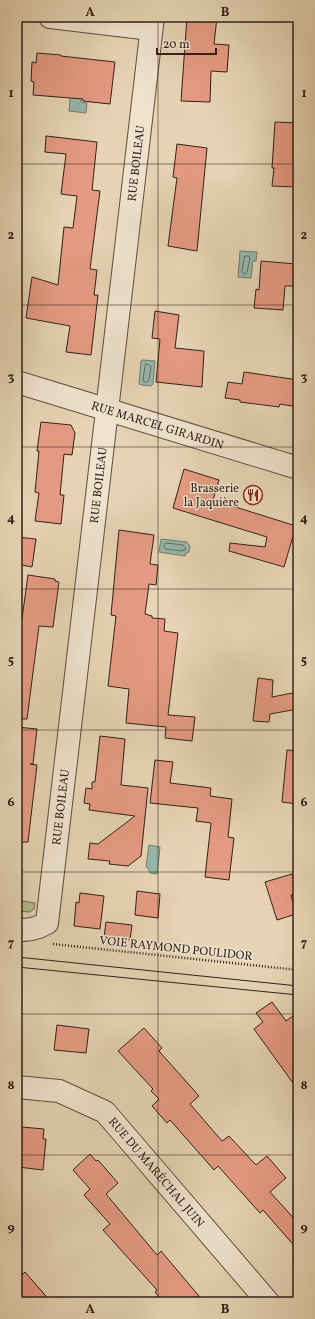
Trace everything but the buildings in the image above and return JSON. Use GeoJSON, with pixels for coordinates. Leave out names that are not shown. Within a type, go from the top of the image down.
{"type":"FeatureCollection","features":[{"type":"Feature","properties":{"kind":"street"},"geometry":{"type":"LineString","coordinates":[[50,17],[152,23]]}},
{"type":"Feature","properties":{"kind":"street","name":"RUE BOILEAU"},"geometry":{"type":"LineString","coordinates":[[17,930],[32,930],[47,922],[152,23]]}},
{"type":"Feature","properties":{"kind":"street","name":"RUE MARCEL GIRARDIN"},"geometry":{"type":"LineString","coordinates":[[17,382],[298,468]]}},
{"type":"Feature","properties":{"kind":"street","name":"RUE DU MARÉCHAL JUIN"},"geometry":{"type":"LineString","coordinates":[[17,1086],[59,1091],[105,1112],[268,1302]]}},
{"type":"Feature","properties":{"kind":"path","name":"VOIE RAYMOND POULIDOR"},"geometry":{"type":"LineString","coordinates":[[53,944],[298,970]]}},
{"type":"Feature","properties":{"kind":"green space"},"geometry":{"type":"Polygon","coordinates":[[[17,900],[35,903],[34,909],[30,912],[17,911],[17,900]]]}},
{"type":"Feature","properties":{"kind":"water"},"geometry":{"type":"Polygon","coordinates":[[[71,85],[82,86],[81,102],[87,103],[86,113],[69,111],[71,85]]]}},
{"type":"Feature","properties":{"kind":"water"},"geometry":{"type":"Polygon","coordinates":[[[240,251],[257,252],[256,261],[253,261],[251,278],[238,277],[240,251]]]}},
{"type":"Feature","properties":{"kind":"water"},"geometry":{"type":"Polygon","coordinates":[[[141,361],[155,361],[153,384],[151,386],[139,384],[141,361]]]}},
{"type":"Feature","properties":{"kind":"water"},"geometry":{"type":"Polygon","coordinates":[[[161,539],[187,542],[190,547],[189,552],[185,554],[185,556],[159,552],[161,539]]]}},
{"type":"Feature","properties":{"kind":"water"},"geometry":{"type":"Polygon","coordinates":[[[149,845],[160,847],[157,874],[150,873],[146,867],[149,845]]]}},
{"type":"Feature","properties":{"kind":"tram line"},"geometry":{"type":"LineString","coordinates":[[17,957],[298,986]]}},
{"type":"Feature","properties":{"kind":"tram line"},"geometry":{"type":"LineString","coordinates":[[17,967],[298,995]]}},
{"type":"Feature","properties":{"kind":"place","name":"Brasserie la Jaquière"},"geometry":{"type":"Point","coordinates":[253,495]}}]}
